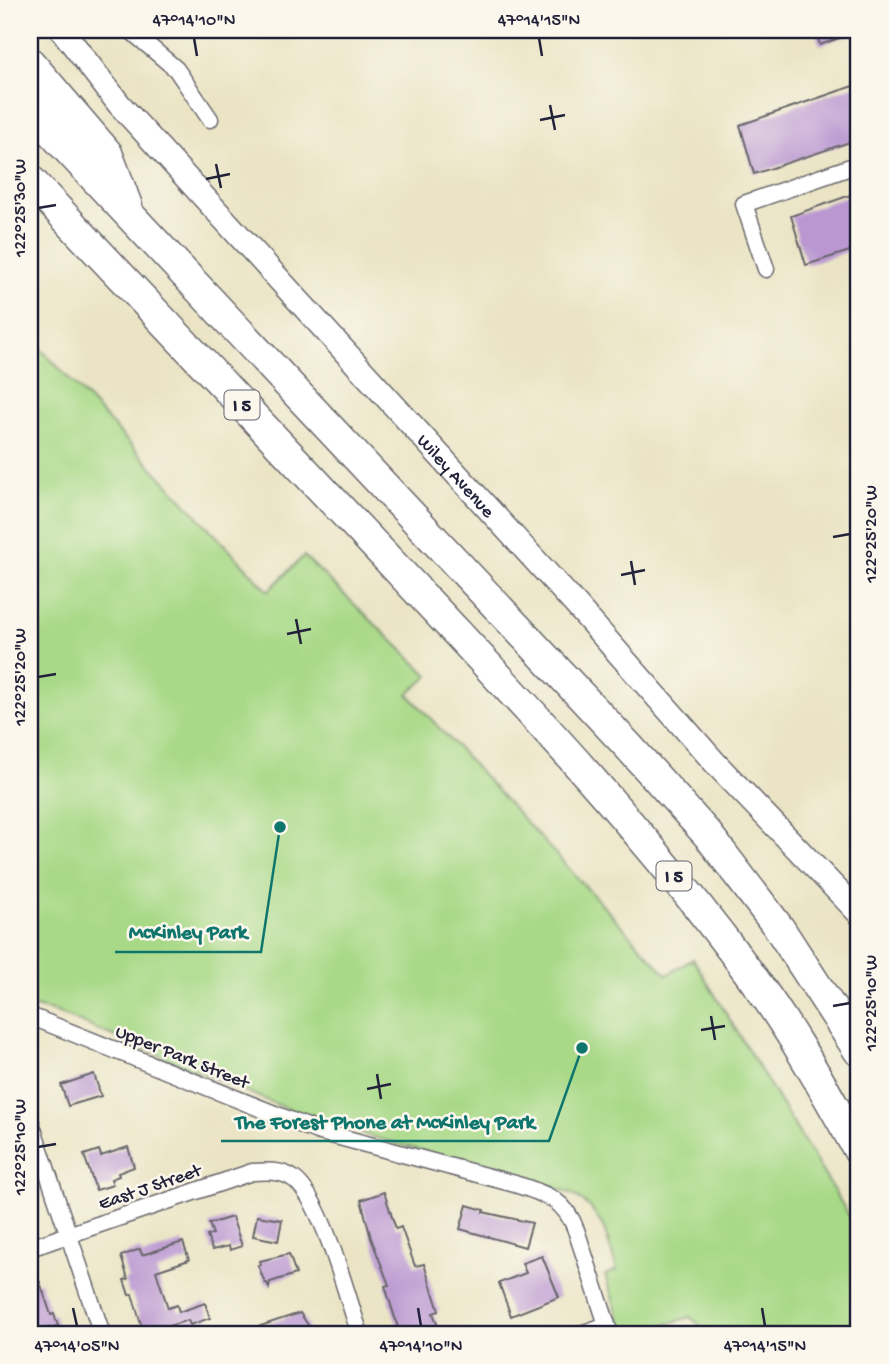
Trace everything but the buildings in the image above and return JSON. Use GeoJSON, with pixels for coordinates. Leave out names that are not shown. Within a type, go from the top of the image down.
{"type":"FeatureCollection","features":[{"type":"Feature","properties":{"kind":"highway"},"geometry":{"type":"LineString","coordinates":[[30,62],[107,153],[132,220]]}},
{"type":"Feature","properties":{"kind":"highway","name":"I 5"},"geometry":{"type":"LineString","coordinates":[[30,109],[611,727],[699,826],[779,928],[859,1051]]}},
{"type":"Feature","properties":{"kind":"highway","name":"I 5"},"geometry":{"type":"LineString","coordinates":[[30,140],[35,145],[79,163]]}},
{"type":"Feature","properties":{"kind":"highway","name":"I 5"},"geometry":{"type":"LineString","coordinates":[[30,180],[454,629],[683,887],[757,984],[812,1070],[859,1151]]}},
{"type":"Feature","properties":{"kind":"highway","name":"I 5"},"geometry":{"type":"LineString","coordinates":[[30,205],[454,629]]}},
{"type":"Feature","properties":{"kind":"street","name":"Wiley Avenue"},"geometry":{"type":"LineString","coordinates":[[62,30],[119,104],[559,587],[717,765],[859,913]]}},
{"type":"Feature","properties":{"kind":"street"},"geometry":{"type":"LineString","coordinates":[[130,30],[176,69],[209,119]]}},
{"type":"Feature","properties":{"kind":"street"},"geometry":{"type":"LineString","coordinates":[[766,269],[744,204],[859,164]]}},
{"type":"Feature","properties":{"kind":"street","name":"Upper Park Street"},"geometry":{"type":"LineString","coordinates":[[30,1016],[317,1131],[515,1184],[561,1204],[570,1214],[576,1230],[608,1330]]}},
{"type":"Feature","properties":{"kind":"street"},"geometry":{"type":"LineString","coordinates":[[30,1119],[102,1334]]}},
{"type":"Feature","properties":{"kind":"street","name":"East J Street"},"geometry":{"type":"LineString","coordinates":[[30,1248],[252,1172],[284,1173],[304,1188],[319,1214],[360,1334]]}},
{"type":"Feature","properties":{"kind":"street"},"geometry":{"type":"LineString","coordinates":[[581,1334],[608,1330]]}},
{"type":"Feature","properties":{"kind":"green space"},"geometry":{"type":"Polygon","coordinates":[[[30,326],[40,348],[268,591],[304,556],[429,676],[408,694],[667,975],[693,959],[859,1232],[859,1334],[710,1334],[690,1317],[634,1334],[624,1334],[605,1275],[617,1270],[604,1228],[591,1208],[573,1194],[524,1176],[496,1172],[288,1109],[56,1012],[30,1006],[30,326]]]}},
{"type":"Feature","properties":{"kind":"place","name":"McKinley Park"},"geometry":{"type":"Point","coordinates":[280,827]}},
{"type":"Feature","properties":{"kind":"place","name":"The Forest Phone at McKinley Park"},"geometry":{"type":"Point","coordinates":[582,1048]}}]}
